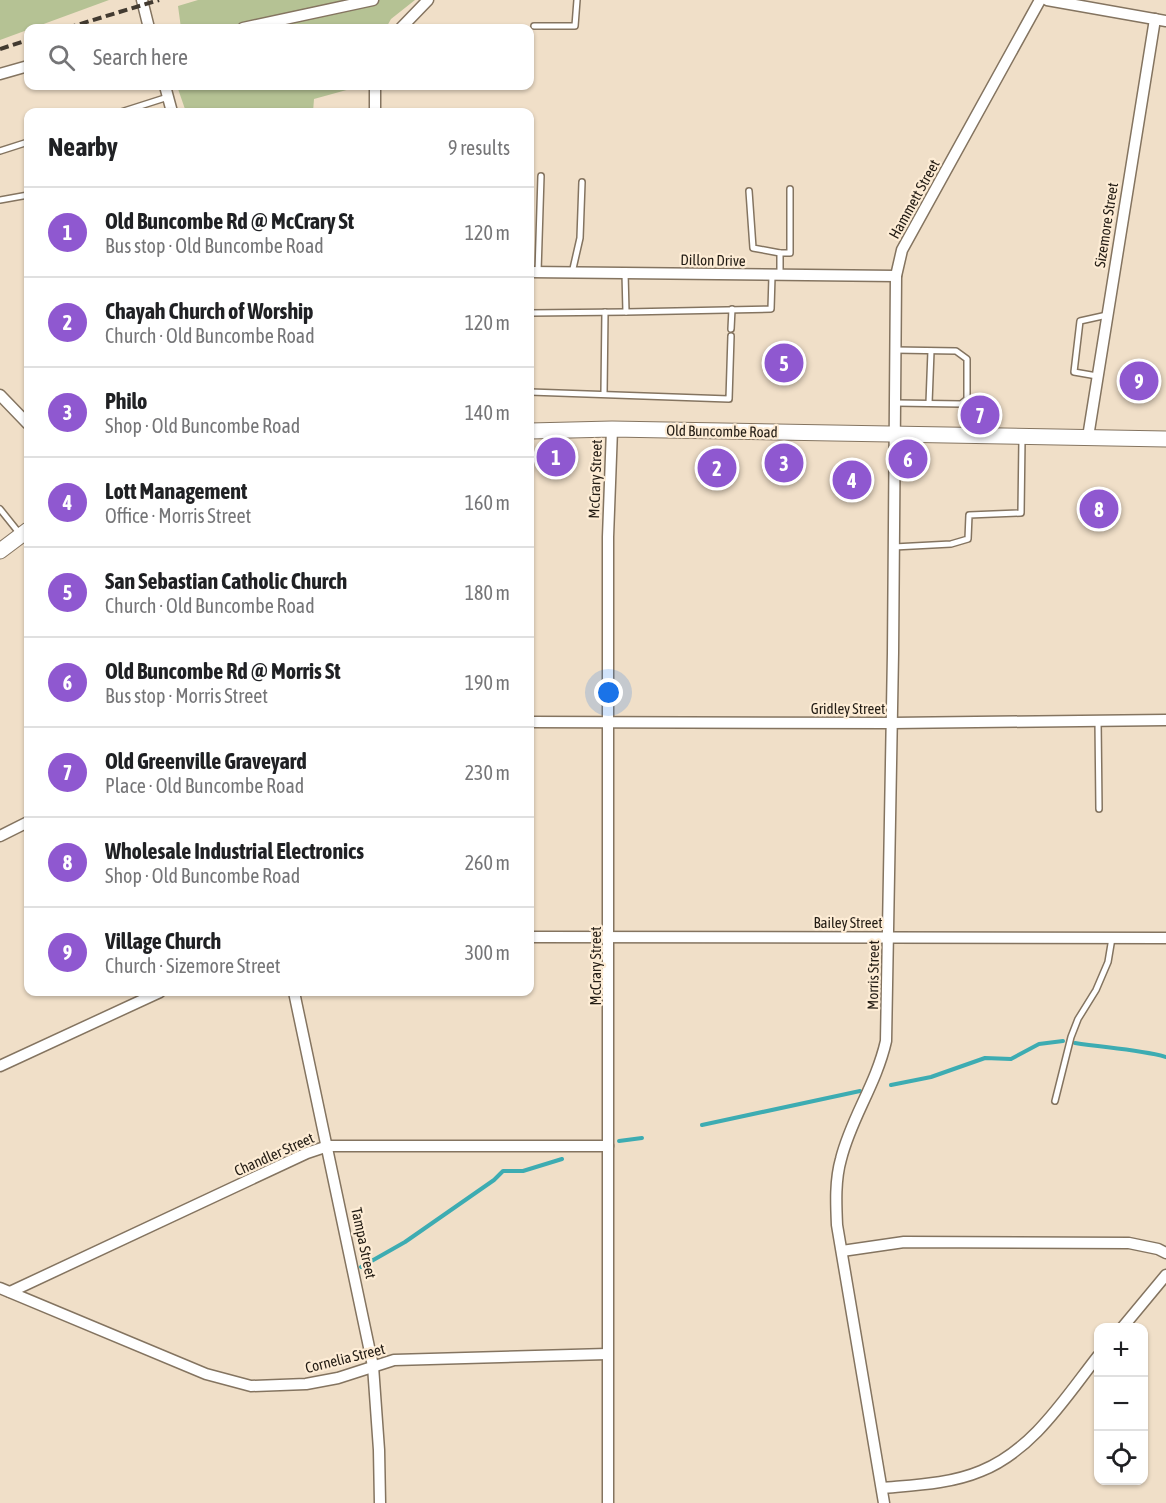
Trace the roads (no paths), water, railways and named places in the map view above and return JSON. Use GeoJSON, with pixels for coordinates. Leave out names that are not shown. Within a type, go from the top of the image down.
{"type":"FeatureCollection","features":[{"type":"Feature","properties":{"kind":"street"},"geometry":{"type":"LineString","coordinates":[[142,0],[148,24]]}},
{"type":"Feature","properties":{"kind":"street"},"geometry":{"type":"LineString","coordinates":[[262,24],[373,0]]}},
{"type":"Feature","properties":{"kind":"street"},"geometry":{"type":"LineString","coordinates":[[404,24],[428,0]]}},
{"type":"Feature","properties":{"kind":"street","name":"Hammett Street"},"geometry":{"type":"LineString","coordinates":[[894,434],[896,276],[902,250],[1040,0]]}},
{"type":"Feature","properties":{"kind":"street"},"geometry":{"type":"LineString","coordinates":[[1047,0],[1160,20]]}},
{"type":"Feature","properties":{"kind":"street","name":"Sizemore Street"},"geometry":{"type":"LineString","coordinates":[[1088,437],[1096,376],[1160,20]]}},
{"type":"Feature","properties":{"kind":"street"},"geometry":{"type":"LineString","coordinates":[[0,74],[24,67]]}},
{"type":"Feature","properties":{"kind":"street"},"geometry":{"type":"LineString","coordinates":[[166,90],[171,108]]}},
{"type":"Feature","properties":{"kind":"street"},"geometry":{"type":"LineString","coordinates":[[375,90],[375,108]]}},
{"type":"Feature","properties":{"kind":"street","name":"Dillon Drive"},"geometry":{"type":"LineString","coordinates":[[534,272],[896,276]]}},
{"type":"Feature","properties":{"kind":"street"},"geometry":{"type":"LineString","coordinates":[[0,395],[24,420]]}},
{"type":"Feature","properties":{"kind":"street","name":"Old Buncombe Road"},"geometry":{"type":"LineString","coordinates":[[534,431],[612,429],[1166,439]]}},
{"type":"Feature","properties":{"kind":"street","name":"McCrary Street"},"geometry":{"type":"LineString","coordinates":[[608,1503],[610,721],[608,516],[612,429]]}},
{"type":"Feature","properties":{"kind":"street","name":"Morris Street"},"geometry":{"type":"LineString","coordinates":[[884,1503],[836,1213],[838,1170],[847,1140],[882,1059],[888,999],[894,434]]}},
{"type":"Feature","properties":{"kind":"street"},"geometry":{"type":"LineString","coordinates":[[0,550],[24,534]]}},
{"type":"Feature","properties":{"kind":"street","name":"Gridley Street"},"geometry":{"type":"LineString","coordinates":[[534,722],[892,723],[1166,720]]}},
{"type":"Feature","properties":{"kind":"street"},"geometry":{"type":"LineString","coordinates":[[0,836],[24,824]]}},
{"type":"Feature","properties":{"kind":"street","name":"Bailey Street"},"geometry":{"type":"LineString","coordinates":[[534,937],[1166,938]]}},
{"type":"Feature","properties":{"kind":"street"},"geometry":{"type":"LineString","coordinates":[[0,1066],[151,996]]}},
{"type":"Feature","properties":{"kind":"street","name":"Tampa Street"},"geometry":{"type":"LineString","coordinates":[[295,996],[373,1365],[380,1503]]}},
{"type":"Feature","properties":{"kind":"street","name":"Chandler Street"},"geometry":{"type":"LineString","coordinates":[[5,1290],[328,1146],[609,1146]]}},
{"type":"Feature","properties":{"kind":"street"},"geometry":{"type":"LineString","coordinates":[[842,1251],[904,1242],[1118,1243],[1142,1245],[1166,1253]]}},
{"type":"Feature","properties":{"kind":"street"},"geometry":{"type":"LineString","coordinates":[[1126,1323],[1166,1275]]}},
{"type":"Feature","properties":{"kind":"street","name":"Cornelia Street"},"geometry":{"type":"LineString","coordinates":[[5,1290],[206,1374],[237,1383],[267,1386],[306,1384],[338,1378],[373,1365],[414,1359],[608,1354]]}},
{"type":"Feature","properties":{"kind":"street"},"geometry":{"type":"LineString","coordinates":[[882,1488],[961,1477],[1002,1461],[1035,1435],[1094,1361]]}},
{"type":"Feature","properties":{"kind":"lane"},"geometry":{"type":"LineString","coordinates":[[534,26],[575,26],[577,0]]}},
{"type":"Feature","properties":{"kind":"lane"},"geometry":{"type":"LineString","coordinates":[[134,108],[168,97]]}},
{"type":"Feature","properties":{"kind":"lane"},"geometry":{"type":"LineString","coordinates":[[0,151],[24,143]]}},
{"type":"Feature","properties":{"kind":"lane"},"geometry":{"type":"LineString","coordinates":[[534,272],[541,176]]}},
{"type":"Feature","properties":{"kind":"lane"},"geometry":{"type":"LineString","coordinates":[[572,273],[580,238],[582,182]]}},
{"type":"Feature","properties":{"kind":"lane"},"geometry":{"type":"LineString","coordinates":[[749,191],[753,248],[780,254],[790,253],[790,189]]}},
{"type":"Feature","properties":{"kind":"lane"},"geometry":{"type":"LineString","coordinates":[[0,200],[24,196]]}},
{"type":"Feature","properties":{"kind":"lane"},"geometry":{"type":"LineString","coordinates":[[534,313],[771,309],[780,254]]}},
{"type":"Feature","properties":{"kind":"lane"},"geometry":{"type":"LineString","coordinates":[[625,273],[626,312]]}},
{"type":"Feature","properties":{"kind":"lane"},"geometry":{"type":"LineString","coordinates":[[731,329],[732,309]]}},
{"type":"Feature","properties":{"kind":"lane"},"geometry":{"type":"LineString","coordinates":[[604,393],[605,312]]}},
{"type":"Feature","properties":{"kind":"lane"},"geometry":{"type":"LineString","coordinates":[[1096,376],[1074,372],[1080,321],[1107,315]]}},
{"type":"Feature","properties":{"kind":"lane"},"geometry":{"type":"LineString","coordinates":[[534,392],[729,399],[731,336]]}},
{"type":"Feature","properties":{"kind":"lane"},"geometry":{"type":"LineString","coordinates":[[896,350],[956,351],[967,359],[968,399],[961,404],[896,403]]}},
{"type":"Feature","properties":{"kind":"lane"},"geometry":{"type":"LineString","coordinates":[[929,403],[931,351]]}},
{"type":"Feature","properties":{"kind":"lane"},"geometry":{"type":"LineString","coordinates":[[893,547],[951,544],[968,539],[969,515],[1021,513],[1022,436]]}},
{"type":"Feature","properties":{"kind":"lane"},"geometry":{"type":"LineString","coordinates":[[0,509],[24,532]]}},
{"type":"Feature","properties":{"kind":"lane"},"geometry":{"type":"LineString","coordinates":[[0,522],[7,517]]}},
{"type":"Feature","properties":{"kind":"lane"},"geometry":{"type":"LineString","coordinates":[[1098,720],[1099,809]]}},
{"type":"Feature","properties":{"kind":"lane"},"geometry":{"type":"LineString","coordinates":[[1055,1101],[1071,1037],[1108,962],[1112,938]]}},
{"type":"Feature","properties":{"kind":"waterway"},"geometry":{"type":"LineString","coordinates":[[891,1085],[931,1077],[985,1058],[1011,1059],[1039,1044],[1063,1041]]}},
{"type":"Feature","properties":{"kind":"waterway"},"geometry":{"type":"LineString","coordinates":[[1075,1043],[1133,1050],[1166,1057]]}},
{"type":"Feature","properties":{"kind":"waterway"},"geometry":{"type":"LineString","coordinates":[[702,1125],[860,1091]]}},
{"type":"Feature","properties":{"kind":"waterway"},"geometry":{"type":"LineString","coordinates":[[619,1141],[642,1138]]}},
{"type":"Feature","properties":{"kind":"waterway"},"geometry":{"type":"LineString","coordinates":[[361,1267],[405,1242],[494,1180],[503,1171],[523,1171],[562,1159]]}},
{"type":"Feature","properties":{"kind":"railway"},"geometry":{"type":"LineString","coordinates":[[80,24],[159,0]]}},
{"type":"Feature","properties":{"kind":"railway"},"geometry":{"type":"LineString","coordinates":[[0,49],[24,41]]}},
{"type":"Feature","properties":{"kind":"place","name":"San Sebastian Catholic Church"},"geometry":{"type":"Point","coordinates":[784,363]}},
{"type":"Feature","properties":{"kind":"place","name":"Village Church"},"geometry":{"type":"Point","coordinates":[1139,381]}},
{"type":"Feature","properties":{"kind":"place","name":"Old Greenville Graveyard"},"geometry":{"type":"Point","coordinates":[980,415]}},
{"type":"Feature","properties":{"kind":"place","name":"Old Buncombe Rd @ McCrary St"},"geometry":{"type":"Point","coordinates":[556,457]}},
{"type":"Feature","properties":{"kind":"place","name":"Old Buncombe Rd @ Morris St"},"geometry":{"type":"Point","coordinates":[908,459]}},
{"type":"Feature","properties":{"kind":"place","name":"Philo"},"geometry":{"type":"Point","coordinates":[784,463]}},
{"type":"Feature","properties":{"kind":"place","name":"Chayah Church of Worship"},"geometry":{"type":"Point","coordinates":[717,468]}},
{"type":"Feature","properties":{"kind":"place","name":"Lott Management"},"geometry":{"type":"Point","coordinates":[852,480]}},
{"type":"Feature","properties":{"kind":"place","name":"Wholesale Industrial Electronics"},"geometry":{"type":"Point","coordinates":[1099,509]}}]}
